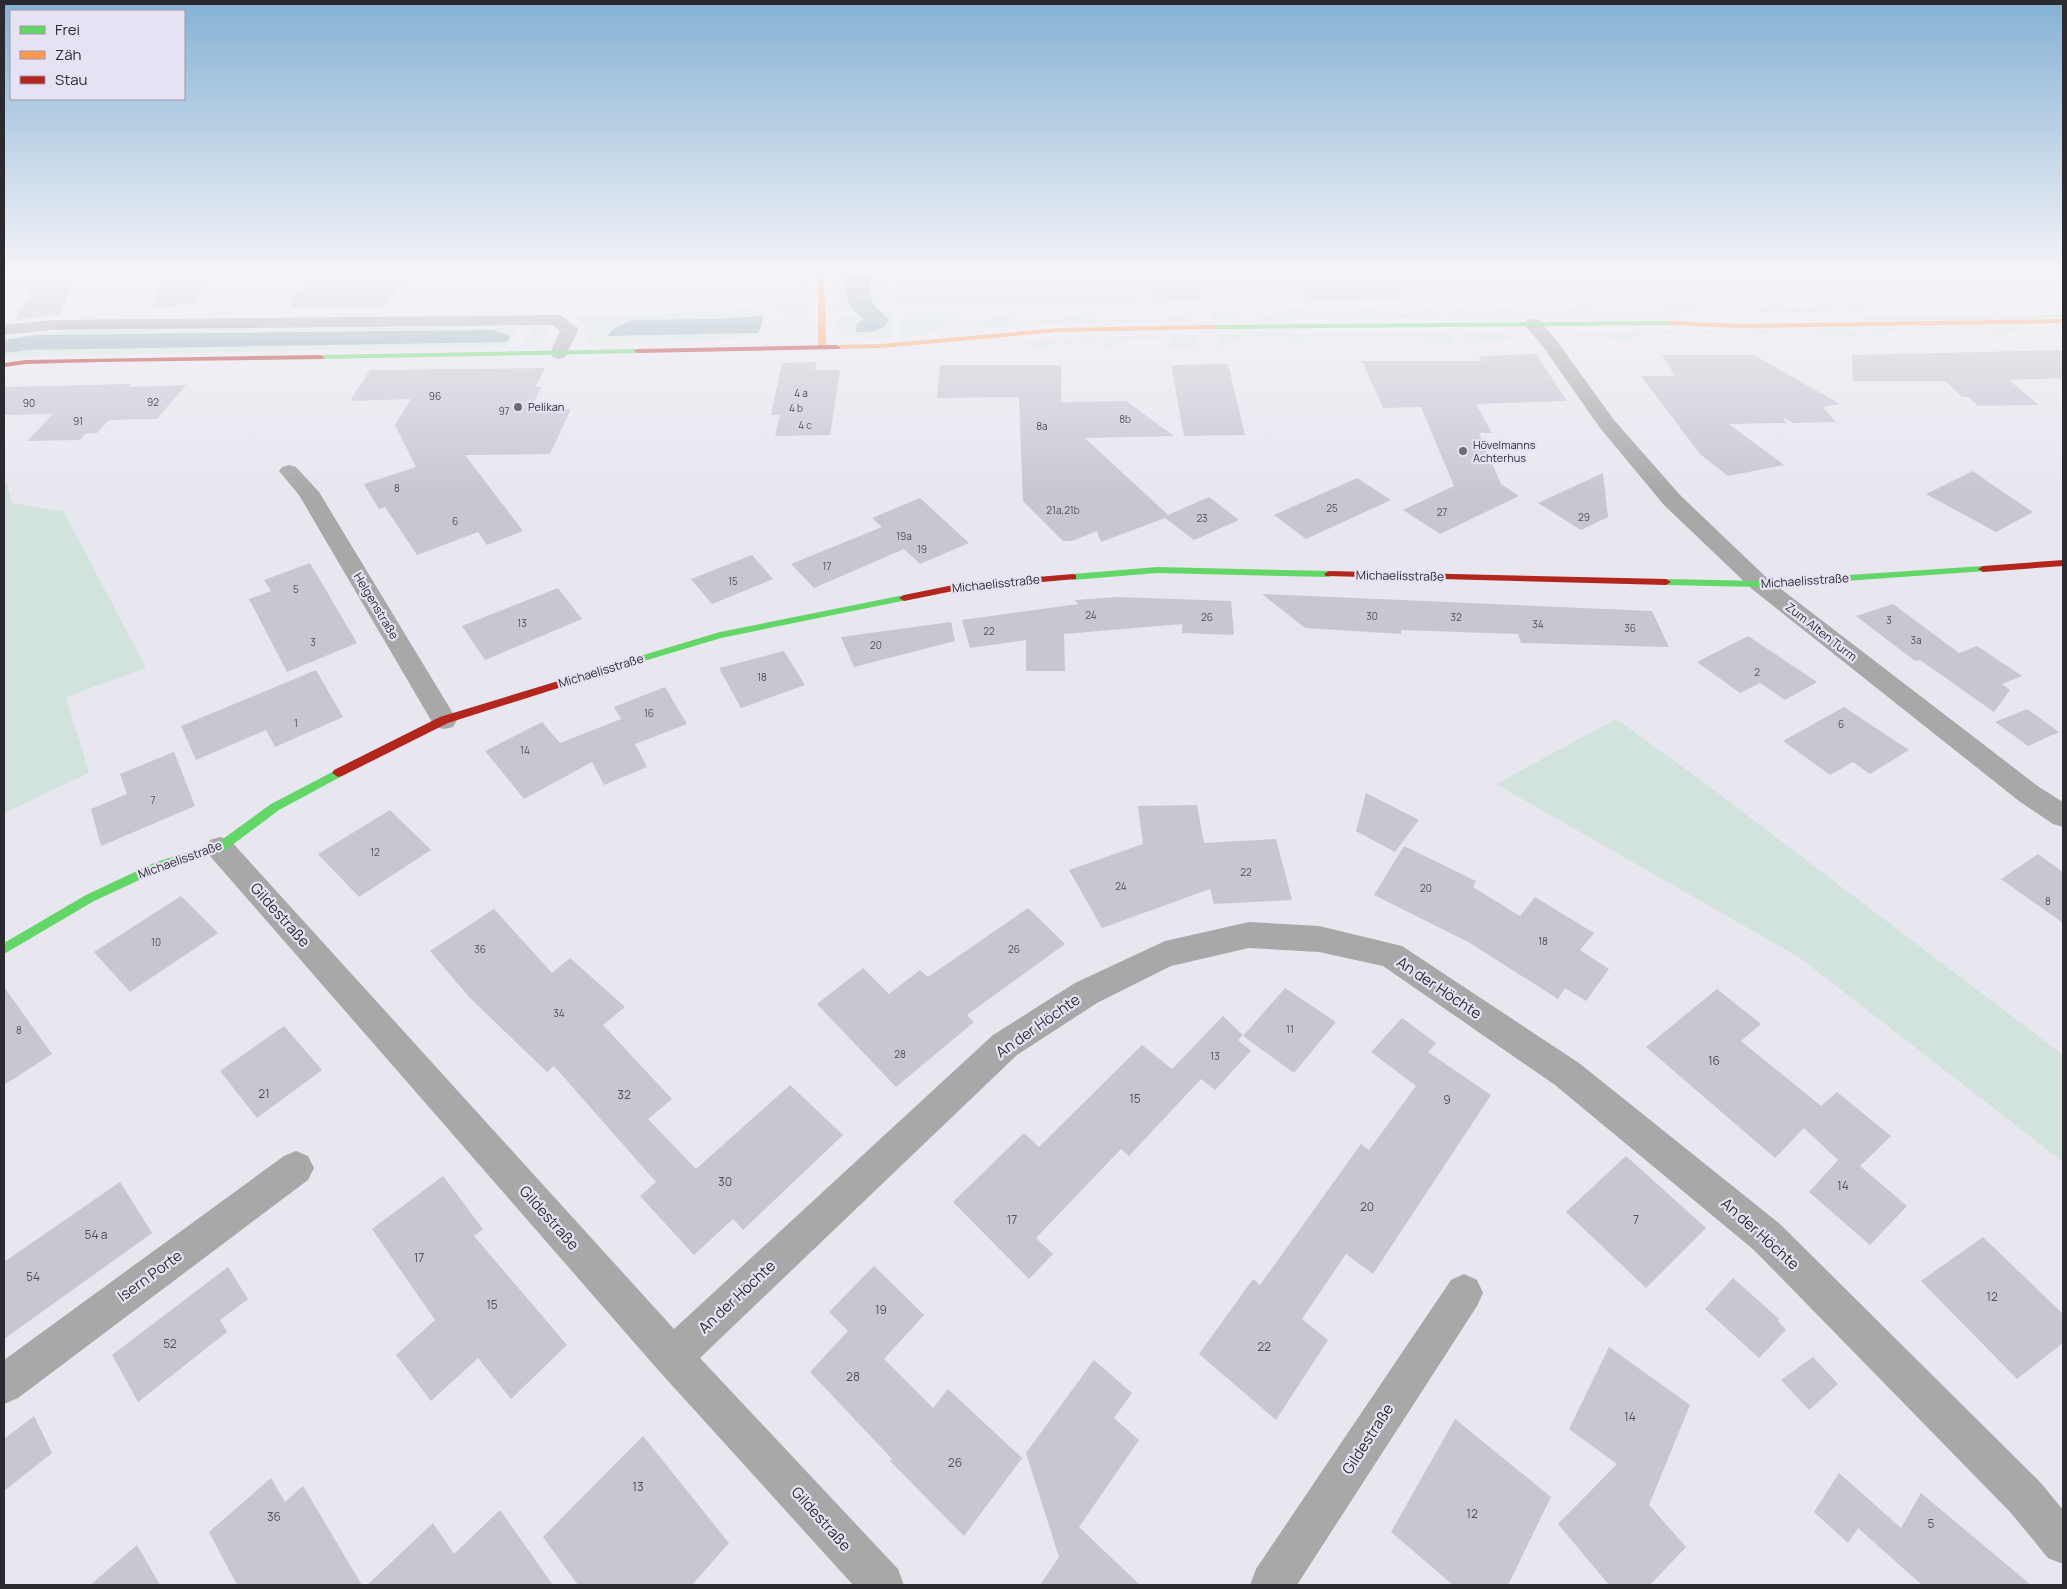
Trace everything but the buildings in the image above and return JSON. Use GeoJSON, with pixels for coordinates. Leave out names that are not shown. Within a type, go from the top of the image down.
{"type":"FeatureCollection","features":[{"type":"Feature","properties":{"kind":"main road"},"geometry":{"type":"LineString","coordinates":[[4,365],[26,362],[100,360],[560,353],[902,344]]}},
{"type":"Feature","properties":{"kind":"main road","name":"Michaelisstraße"},"geometry":{"type":"LineString","coordinates":[[4,950],[98,894],[160,865],[220,848],[275,807],[361,760],[444,720],[720,635],[964,586],[1157,570],[1760,584],[2063,563]]}},
{"type":"Feature","properties":{"kind":"street"},"geometry":{"type":"LineString","coordinates":[[560,353],[564,344]]}},
{"type":"Feature","properties":{"kind":"street","name":"Zum Alten Turm"},"geometry":{"type":"LineString","coordinates":[[1550,344],[1607,424],[1672,500],[1760,584],[2029,794],[2063,816]]}},
{"type":"Feature","properties":{"kind":"street","name":"Helgenstraße"},"geometry":{"type":"LineString","coordinates":[[289,471],[308,492],[444,720]]}},
{"type":"Feature","properties":{"kind":"street","name":"Gildestraße"},"geometry":{"type":"LineString","coordinates":[[220,848],[673,1357],[882,1585]]}},
{"type":"Feature","properties":{"kind":"street","name":"An der Höchte"},"geometry":{"type":"LineString","coordinates":[[673,1357],[1005,1045],[1086,993],[1165,954],[1249,935],[1319,939],[1391,955],[1567,1074],[1760,1231],[2026,1498],[2063,1543]]}},
{"type":"Feature","properties":{"kind":"street","name":"Isern Porte"},"geometry":{"type":"LineString","coordinates":[[4,1384],[296,1168]]}},
{"type":"Feature","properties":{"kind":"street","name":"Gildestraße"},"geometry":{"type":"LineString","coordinates":[[1272,1585],[1464,1293]]}},
{"type":"Feature","properties":{"kind":"shaded area"},"geometry":{"type":"Polygon","coordinates":[[[4,344],[509,344],[507,347],[4,358],[4,344]]]}},
{"type":"Feature","properties":{"kind":"shaded area"},"geometry":{"type":"Polygon","coordinates":[[[524,344],[537,344],[530,346],[522,347],[524,344]]]}},
{"type":"Feature","properties":{"kind":"shaded area"},"geometry":{"type":"Polygon","coordinates":[[[591,344],[626,344],[593,346],[591,344]]]}},
{"type":"Feature","properties":{"kind":"shaded area"},"geometry":{"type":"Polygon","coordinates":[[[1025,344],[1053,344],[1044,349],[1025,344]]]}},
{"type":"Feature","properties":{"kind":"shaded area"},"geometry":{"type":"Polygon","coordinates":[[[1105,344],[1116,344],[1109,348],[1099,348],[1105,344]]]}},
{"type":"Feature","properties":{"kind":"shaded area"},"geometry":{"type":"Polygon","coordinates":[[[1169,344],[1198,344],[1199,346],[1164,347],[1169,344]]]}},
{"type":"Feature","properties":{"kind":"shaded area"},"geometry":{"type":"Polygon","coordinates":[[[1219,344],[1230,344],[1226,346],[1219,347],[1219,344]]]}},
{"type":"Feature","properties":{"kind":"shaded area"},"geometry":{"type":"Polygon","coordinates":[[[1285,344],[1301,344],[1300,345],[1283,346],[1285,344]]]}},
{"type":"Feature","properties":{"kind":"shaded area"},"geometry":{"type":"Polygon","coordinates":[[[4,473],[12,503],[64,512],[146,668],[66,697],[89,773],[4,813],[4,473]]]}},
{"type":"Feature","properties":{"kind":"shaded area"},"geometry":{"type":"Polygon","coordinates":[[[1616,719],[1698,778],[2063,1055],[2063,1162],[1800,958],[1496,784],[1616,719]]]}},
{"type":"Feature","properties":{"kind":"water"},"geometry":{"type":"Polygon","coordinates":[[[4,344],[378,344],[29,350],[4,353],[4,344]]]}},
{"type":"Feature","properties":{"kind":"traffic: fast"},"geometry":{"type":"LineString","coordinates":[[320,357],[638,351]]}},
{"type":"Feature","properties":{"kind":"traffic: fast"},"geometry":{"type":"LineString","coordinates":[[1666,582],[1760,584],[1983,569]]}},
{"type":"Feature","properties":{"kind":"traffic: fast"},"geometry":{"type":"LineString","coordinates":[[1073,577],[1157,570],[1329,574]]}},
{"type":"Feature","properties":{"kind":"traffic: fast"},"geometry":{"type":"LineString","coordinates":[[624,664],[720,635],[904,598]]}},
{"type":"Feature","properties":{"kind":"traffic: fast"},"geometry":{"type":"LineString","coordinates":[[4,949],[90,898],[160,865],[220,848],[275,807],[338,773]]}},
{"type":"Feature","properties":{"kind":"traffic: slow"},"geometry":{"type":"LineString","coordinates":[[836,347],[902,344]]}},
{"type":"Feature","properties":{"kind":"traffic: jam"},"geometry":{"type":"LineString","coordinates":[[638,351],[836,347]]}},
{"type":"Feature","properties":{"kind":"traffic: jam"},"geometry":{"type":"LineString","coordinates":[[4,365],[26,362],[100,360],[320,357]]}},
{"type":"Feature","properties":{"kind":"traffic: jam"},"geometry":{"type":"LineString","coordinates":[[1983,569],[2063,563]]}},
{"type":"Feature","properties":{"kind":"traffic: jam"},"geometry":{"type":"LineString","coordinates":[[1329,574],[1666,582]]}},
{"type":"Feature","properties":{"kind":"traffic: jam"},"geometry":{"type":"LineString","coordinates":[[904,598],[963,586],[1073,577]]}},
{"type":"Feature","properties":{"kind":"traffic: jam"},"geometry":{"type":"LineString","coordinates":[[338,773],[444,720],[624,664]]}},
{"type":"Feature","properties":{"kind":"place","name":"Pelikan"},"geometry":{"type":"Point","coordinates":[518,407]}},
{"type":"Feature","properties":{"kind":"place","name":"Hövelmanns Achterhus"},"geometry":{"type":"Point","coordinates":[1463,451]}}]}
